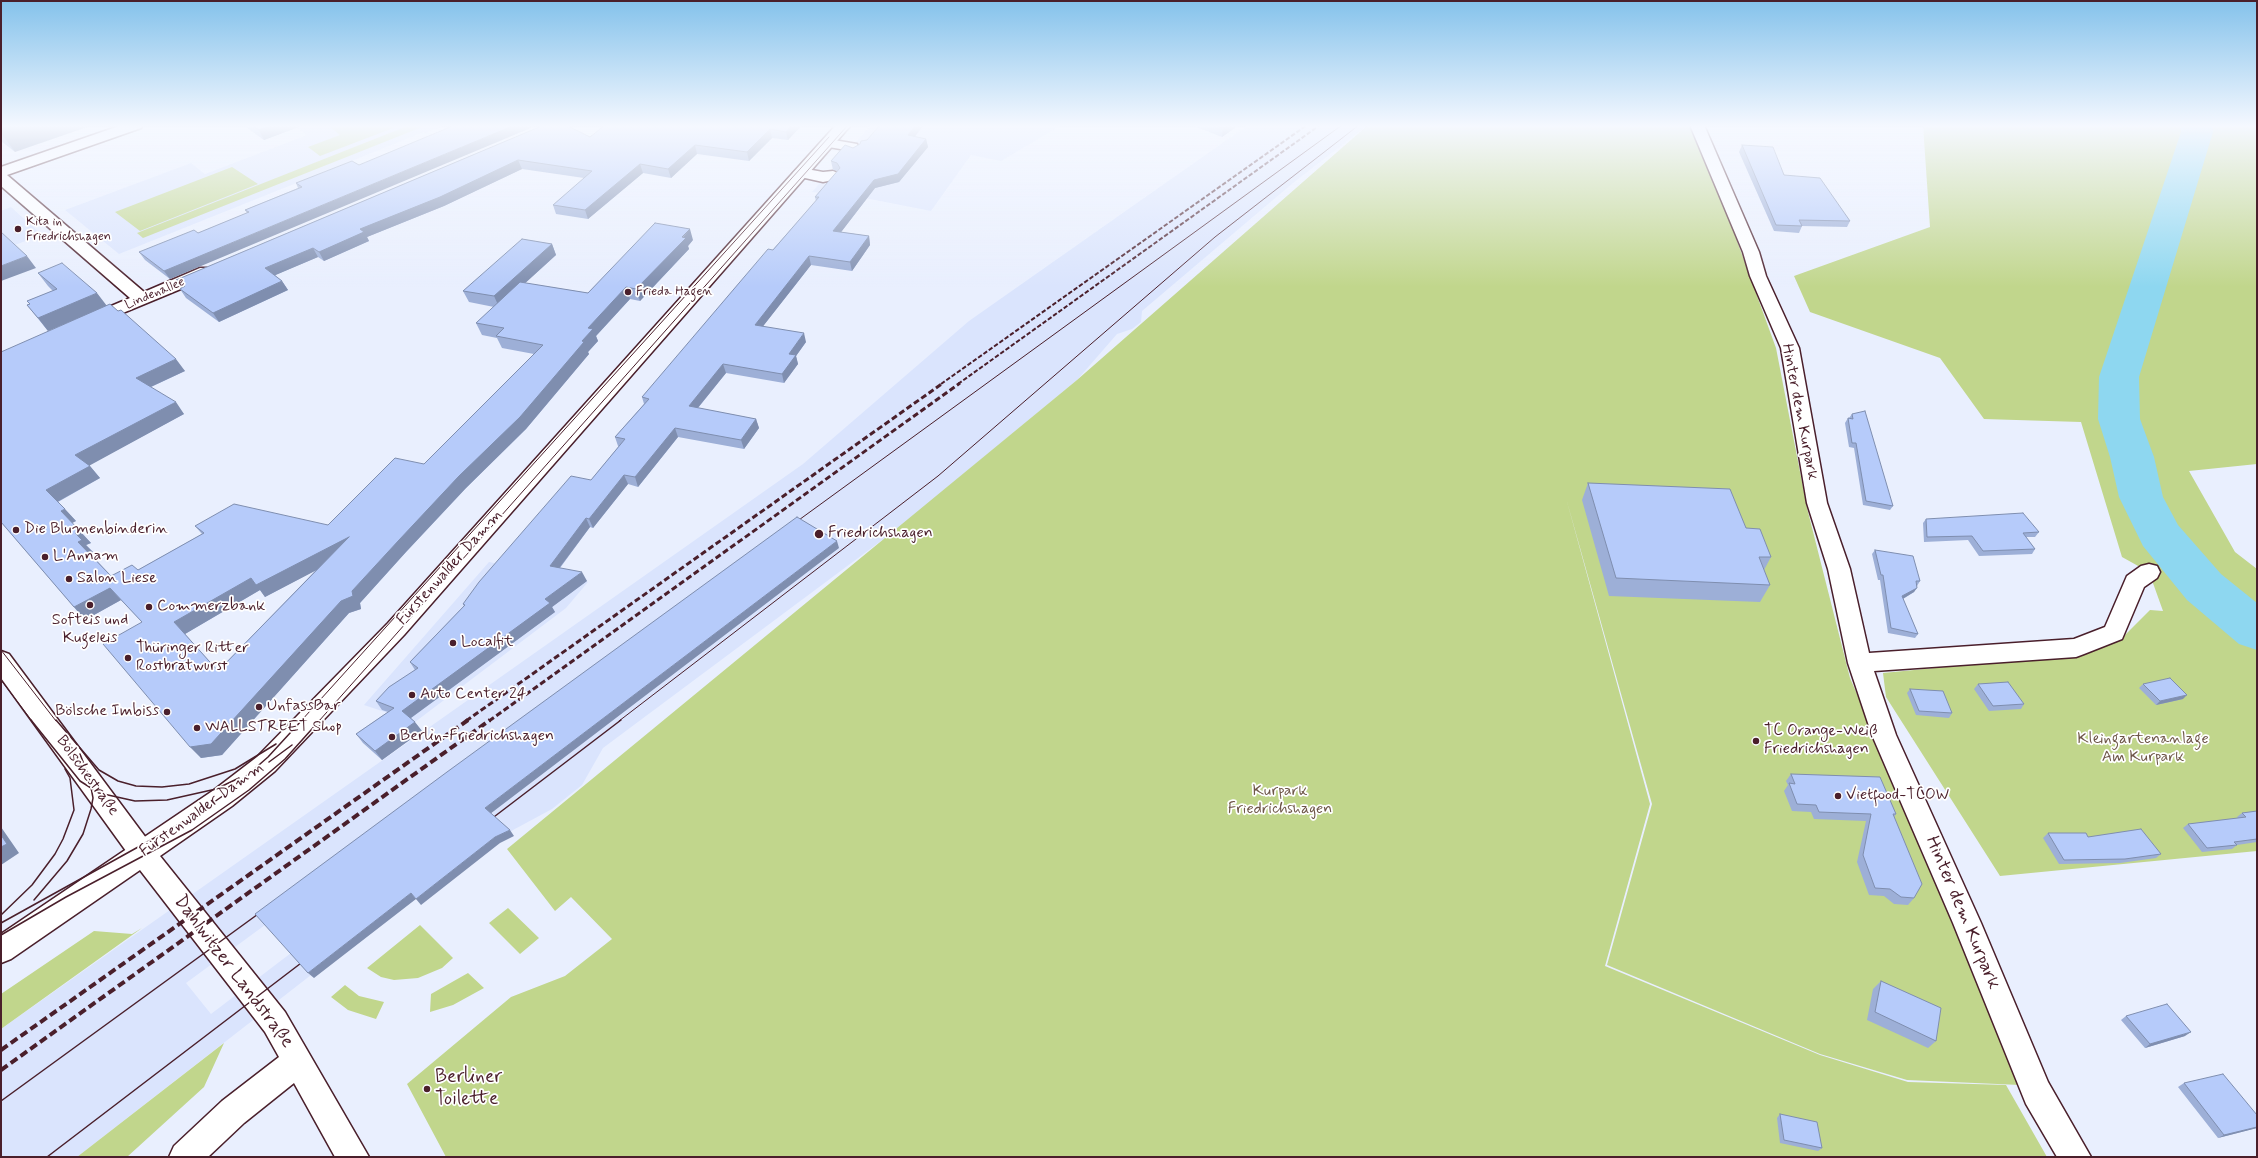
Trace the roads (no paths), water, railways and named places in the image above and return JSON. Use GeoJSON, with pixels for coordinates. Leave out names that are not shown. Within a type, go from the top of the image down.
{"type":"FeatureCollection","features":[{"type":"Feature","properties":{"kind":"street"},"geometry":{"type":"LineString","coordinates":[[2,179],[141,299]]}},
{"type":"Feature","properties":{"kind":"street","name":"Fürstenwalder Damm"},"geometry":{"type":"LineString","coordinates":[[1,950],[143,854],[223,798],[259,770],[322,708],[396,629],[796,179]]}},
{"type":"Feature","properties":{"kind":"street","name":"Hinter dem Kurpark"},"geometry":{"type":"LineString","coordinates":[[1720,179],[1750,252],[1758,276],[1790,348],[1817,504],[1839,569],[1860,663],[1884,735],[1967,923],[2037,1093],[2075,1157]]}},
{"type":"Feature","properties":{"kind":"street","name":"Lindenallee"},"geometry":{"type":"LineString","coordinates":[[71,329],[218,267]]}},
{"type":"Feature","properties":{"kind":"street"},"geometry":{"type":"LineString","coordinates":[[1860,663],[2076,648],[2114,633],[2134,582],[2150,572]]}},
{"type":"Feature","properties":{"kind":"street","name":"Bölschestraße"},"geometry":{"type":"LineString","coordinates":[[1,660],[143,854]]}},
{"type":"Feature","properties":{"kind":"street","name":"Dahlwitzer Landstraße"},"geometry":{"type":"LineString","coordinates":[[143,854],[275,1022],[353,1157]]}},
{"type":"Feature","properties":{"kind":"street"},"geometry":{"type":"LineString","coordinates":[[185,1157],[233,1112],[298,1061]]}},
{"type":"Feature","properties":{"kind":"waterway"},"geometry":{"type":"LineString","coordinates":[[2182,179],[2119,377],[2119,419],[2132,457],[2141,497],[2159,534],[2204,587],[2257,631]]}},
{"type":"Feature","properties":{"kind":"tram line"},"geometry":{"type":"LineString","coordinates":[[301,721],[791,179]]}},
{"type":"Feature","properties":{"kind":"tram line"},"geometry":{"type":"LineString","coordinates":[[319,721],[800,179]]}},
{"type":"Feature","properties":{"kind":"tram line"},"geometry":{"type":"LineString","coordinates":[[792,525],[1268,179]]}},
{"type":"Feature","properties":{"kind":"tram line"},"geometry":{"type":"LineString","coordinates":[[619,721],[938,476],[1215,237],[1290,179]]}},
{"type":"Feature","properties":{"kind":"tram line"},"geometry":{"type":"LineString","coordinates":[[1,650],[56,721]]}},
{"type":"Feature","properties":{"kind":"tram line"},"geometry":{"type":"LineString","coordinates":[[1,680],[32,721]]}},
{"type":"Feature","properties":{"kind":"tram line"},"geometry":{"type":"LineString","coordinates":[[31,720],[80,781],[91,788]]}},
{"type":"Feature","properties":{"kind":"tram line"},"geometry":{"type":"LineString","coordinates":[[56,720],[99,770],[118,781],[136,786],[162,787],[189,784],[235,769],[276,744]]}},
{"type":"Feature","properties":{"kind":"tram line"},"geometry":{"type":"LineString","coordinates":[[1,923],[194,816],[227,793],[268,757],[302,720]]}},
{"type":"Feature","properties":{"kind":"tram line"},"geometry":{"type":"LineString","coordinates":[[1,935],[66,897],[192,830],[249,790],[285,759],[320,720]]}},
{"type":"Feature","properties":{"kind":"tram line"},"geometry":{"type":"LineString","coordinates":[[486,823],[621,720]]}},
{"type":"Feature","properties":{"kind":"tram line"},"geometry":{"type":"LineString","coordinates":[[269,762],[292,745]]}},
{"type":"Feature","properties":{"kind":"tram line"},"geometry":{"type":"LineString","coordinates":[[80,754],[89,777],[91,788]]}},
{"type":"Feature","properties":{"kind":"tram line"},"geometry":{"type":"LineString","coordinates":[[1,915],[32,885],[55,854],[63,839],[74,810],[70,778],[65,769]]}},
{"type":"Feature","properties":{"kind":"tram line"},"geometry":{"type":"LineString","coordinates":[[91,788],[99,793],[135,801],[167,800],[216,789],[239,778]]}},
{"type":"Feature","properties":{"kind":"tram line"},"geometry":{"type":"LineString","coordinates":[[34,900],[67,861],[83,834],[93,798],[91,788]]}},
{"type":"Feature","properties":{"kind":"tram line"},"geometry":{"type":"LineString","coordinates":[[1,1101],[265,909]]}},
{"type":"Feature","properties":{"kind":"tram line"},"geometry":{"type":"LineString","coordinates":[[47,1157],[309,957]]}},
{"type":"Feature","properties":{"kind":"railway"},"geometry":{"type":"LineString","coordinates":[[941,384],[1231,179]]}},
{"type":"Feature","properties":{"kind":"railway"},"geometry":{"type":"LineString","coordinates":[[958,384],[1244,179]]}},
{"type":"Feature","properties":{"kind":"railway"},"geometry":{"type":"LineString","coordinates":[[466,721],[943,383]]}},
{"type":"Feature","properties":{"kind":"railway"},"geometry":{"type":"LineString","coordinates":[[489,721],[960,383]]}},
{"type":"Feature","properties":{"kind":"railway"},"geometry":{"type":"LineString","coordinates":[[1,1050],[468,720]]}},
{"type":"Feature","properties":{"kind":"railway"},"geometry":{"type":"LineString","coordinates":[[1,1070],[490,720]]}},
{"type":"Feature","properties":{"kind":"place","name":"Kita in Friedrichshagen"},"geometry":{"type":"Point","coordinates":[18,229]}},
{"type":"Feature","properties":{"kind":"place","name":"Frieda Hagen"},"geometry":{"type":"Point","coordinates":[628,292]}},
{"type":"Feature","properties":{"kind":"place","name":"Die Blumenbinderin"},"geometry":{"type":"Point","coordinates":[16,530]}},
{"type":"Feature","properties":{"kind":"place","name":"Friedrichshagen"},"geometry":{"type":"Point","coordinates":[819,534]}},
{"type":"Feature","properties":{"kind":"place","name":"L'Annam"},"geometry":{"type":"Point","coordinates":[45,557]}},
{"type":"Feature","properties":{"kind":"place","name":"Salon Liese"},"geometry":{"type":"Point","coordinates":[69,579]}},
{"type":"Feature","properties":{"kind":"place","name":"Softeis und Kugeleis"},"geometry":{"type":"Point","coordinates":[90,605]}},
{"type":"Feature","properties":{"kind":"place","name":"Commerzbank"},"geometry":{"type":"Point","coordinates":[149,607]}},
{"type":"Feature","properties":{"kind":"place","name":"Localfit"},"geometry":{"type":"Point","coordinates":[453,643]}},
{"type":"Feature","properties":{"kind":"place","name":"Thüringer Ritter Rostbratwurst"},"geometry":{"type":"Point","coordinates":[128,658]}},
{"type":"Feature","properties":{"kind":"place","name":"Auto Center 24"},"geometry":{"type":"Point","coordinates":[412,695]}},
{"type":"Feature","properties":{"kind":"place","name":"UnfassBar"},"geometry":{"type":"Point","coordinates":[259,707]}},
{"type":"Feature","properties":{"kind":"place","name":"Bölsche Imbiss"},"geometry":{"type":"Point","coordinates":[167,712]}},
{"type":"Feature","properties":{"kind":"place","name":"WALLSTREET Shop"},"geometry":{"type":"Point","coordinates":[197,728]}},
{"type":"Feature","properties":{"kind":"place","name":"Berlin-Friedrichshagen"},"geometry":{"type":"Point","coordinates":[392,737]}},
{"type":"Feature","properties":{"kind":"place","name":"TC Orange-Weiß Friedrichshagen"},"geometry":{"type":"Point","coordinates":[1756,741]}},
{"type":"Feature","properties":{"kind":"place","name":"Vietfood-TCOW"},"geometry":{"type":"Point","coordinates":[1838,796]}},
{"type":"Feature","properties":{"kind":"place","name":"Berliner Toilette"},"geometry":{"type":"Point","coordinates":[427,1089]}},
{"type":"Feature","properties":{"kind":"park label","name":"Kleingartenanlage Am Kurpark"},"geometry":{"type":"Point","coordinates":[2143,749]}},
{"type":"Feature","properties":{"kind":"park label","name":"Kurpark Friedrichshagen"},"geometry":{"type":"Point","coordinates":[1280,801]}}]}
